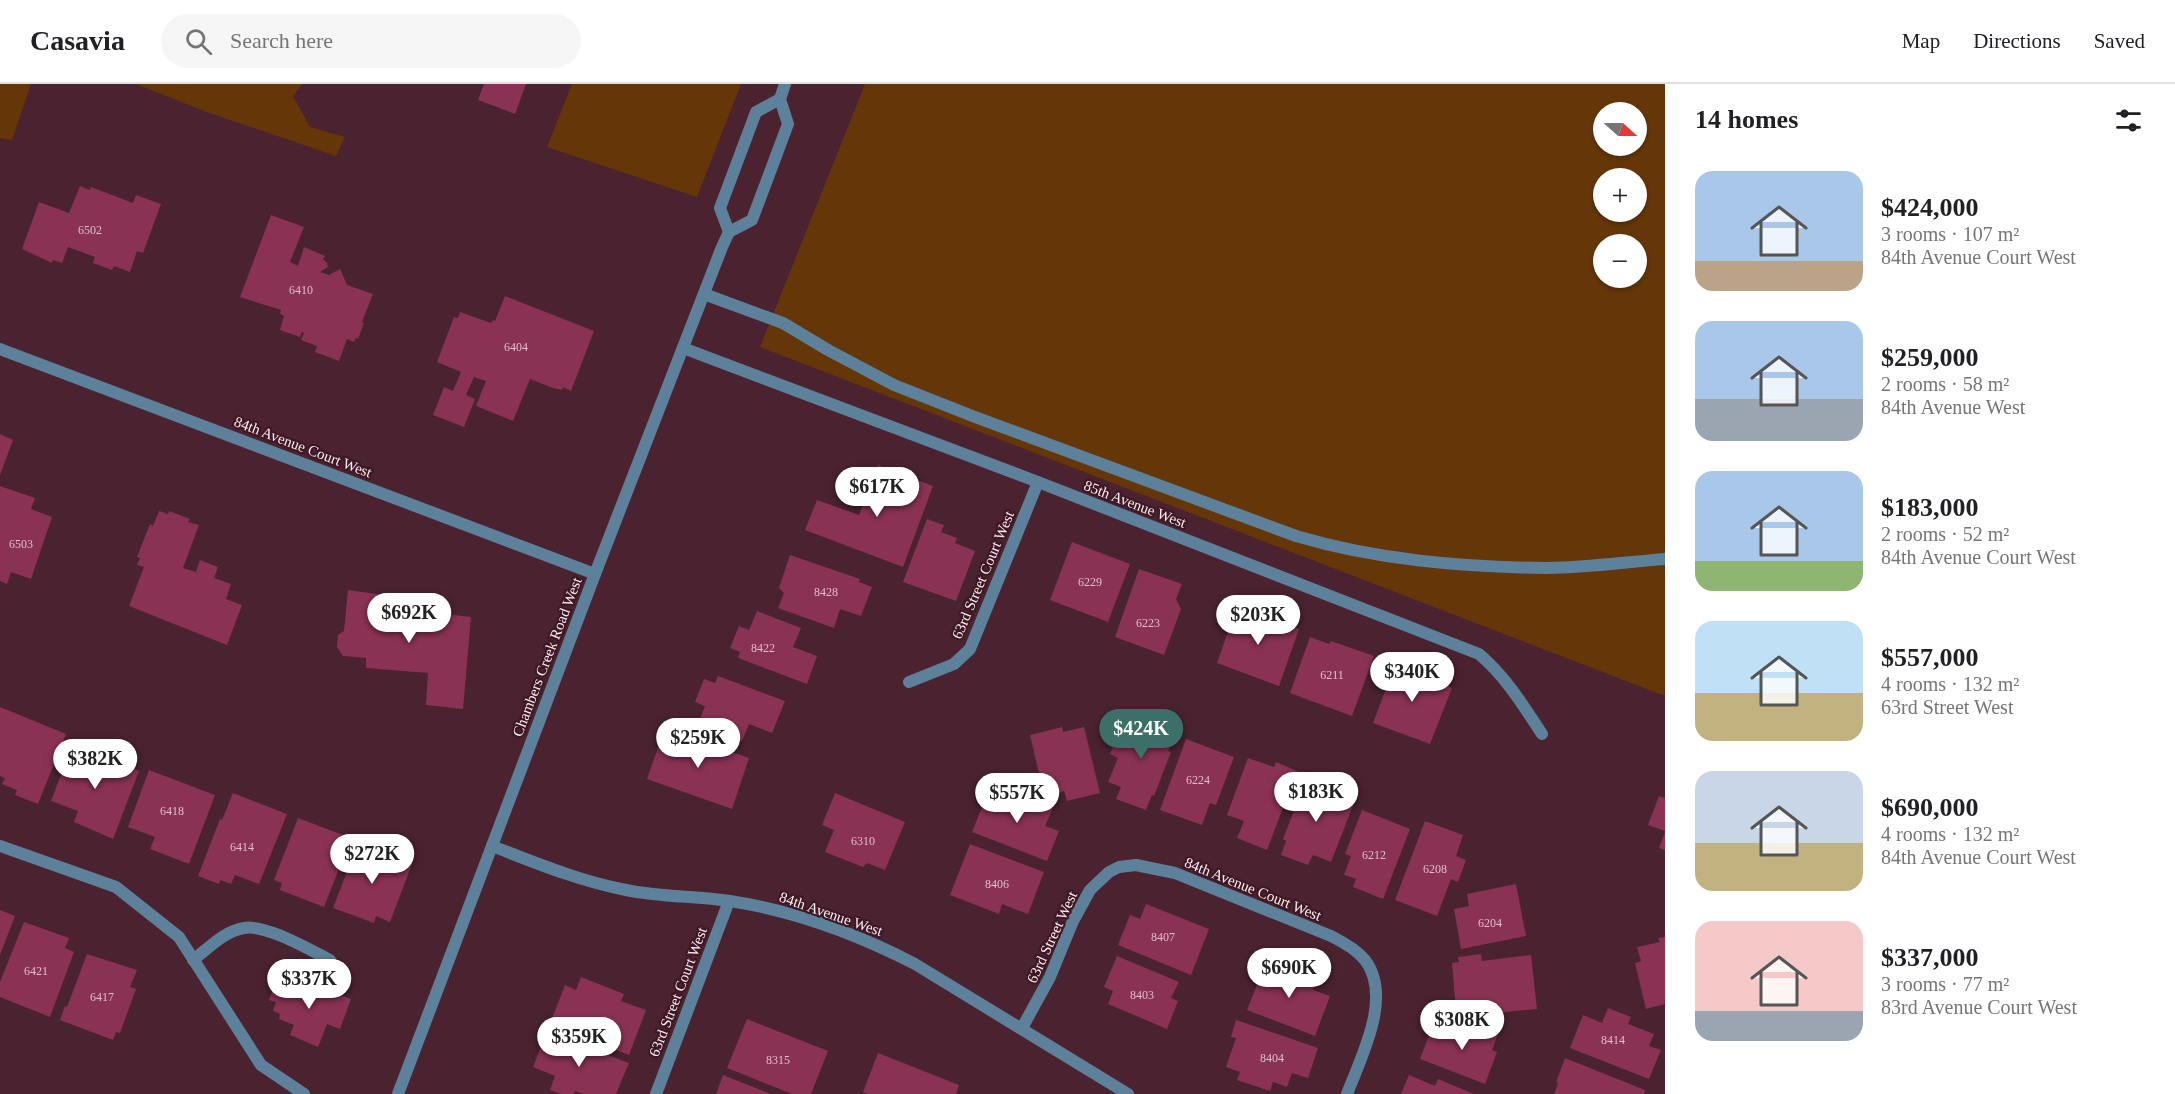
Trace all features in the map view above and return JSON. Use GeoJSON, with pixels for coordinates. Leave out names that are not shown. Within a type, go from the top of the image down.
{"type":"FeatureCollection","features":[{"type":"Feature","properties":{"kind":"street"},"geometry":{"type":"LineString","coordinates":[[780,99],[756,112],[720,208],[729,232],[752,220],[789,124],[780,99],[785,84]]}},
{"type":"Feature","properties":{"kind":"street","name":"Chambers Creek Road West"},"geometry":{"type":"LineString","coordinates":[[398,1094],[595,574],[729,232]]}},
{"type":"Feature","properties":{"kind":"street"},"geometry":{"type":"LineString","coordinates":[[704,294],[783,323],[894,385],[1296,536],[1326,545],[1395,559],[1547,568],[1665,559]]}},
{"type":"Feature","properties":{"kind":"street","name":"85th Avenue West"},"geometry":{"type":"LineString","coordinates":[[683,348],[1038,482],[1479,654],[1497,669],[1509,684],[1542,734]]}},
{"type":"Feature","properties":{"kind":"street","name":"84th Avenue Court West"},"geometry":{"type":"LineString","coordinates":[[0,349],[595,574]]}},
{"type":"Feature","properties":{"kind":"street","name":"63rd Street Court West"},"geometry":{"type":"LineString","coordinates":[[909,682],[954,664],[970,649],[1038,482]]}},
{"type":"Feature","properties":{"kind":"street"},"geometry":{"type":"LineString","coordinates":[[0,846],[116,887],[179,938],[261,1065],[304,1094]]}},
{"type":"Feature","properties":{"kind":"street","name":"84th Avenue West"},"geometry":{"type":"LineString","coordinates":[[492,846],[577,878],[627,890],[729,901],[798,916],[882,946],[1022,1028],[1128,1094]]}},
{"type":"Feature","properties":{"kind":"street","name":"84th Avenue Court West"},"geometry":{"type":"LineString","coordinates":[[1119,867],[1136,865],[1157,868],[1198,882],[1347,944],[1366,962],[1374,979],[1375,1011],[1370,1034],[1347,1094]]}},
{"type":"Feature","properties":{"kind":"street","name":"63rd Street West"},"geometry":{"type":"LineString","coordinates":[[1022,1028],[1050,977],[1086,896],[1100,879],[1119,867]]}},
{"type":"Feature","properties":{"kind":"street","name":"63rd Street Court West"},"geometry":{"type":"LineString","coordinates":[[656,1094],[729,901]]}},
{"type":"Feature","properties":{"kind":"street"},"geometry":{"type":"LineString","coordinates":[[193,960],[223,936],[244,927],[274,933],[330,960]]}},
{"type":"Feature","properties":{"kind":"shaded area"},"geometry":{"type":"Polygon","coordinates":[[[0,84],[31,84],[12,140],[0,138],[0,84]]]}},
{"type":"Feature","properties":{"kind":"shaded area"},"geometry":{"type":"Polygon","coordinates":[[[136,84],[302,84],[293,96],[310,127],[345,137],[336,156],[204,111],[136,84]]]}},
{"type":"Feature","properties":{"kind":"shaded area"},"geometry":{"type":"Polygon","coordinates":[[[572,84],[741,84],[697,197],[547,147],[572,84]]]}},
{"type":"Feature","properties":{"kind":"shaded area"},"geometry":{"type":"Polygon","coordinates":[[[865,84],[1665,84],[1665,696],[760,347],[865,84]]]}},
{"type":"Feature","properties":{"kind":"building"},"geometry":{"type":"Polygon","coordinates":[[[484,84],[526,84],[515,114],[478,100],[484,84]]]}},
{"type":"Feature","properties":{"kind":"building"},"geometry":{"type":"Polygon","coordinates":[[[80,186],[90,190],[91,187],[133,203],[136,195],[161,204],[143,253],[137,251],[130,272],[114,266],[112,270],[93,263],[95,257],[68,247],[62,263],[53,260],[52,263],[22,249],[39,202],[69,213],[80,186]]]}},
{"type":"Feature","properties":{"kind":"building"},"geometry":{"type":"Polygon","coordinates":[[[271,215],[304,227],[290,262],[298,266],[304,247],[325,256],[323,259],[328,267],[320,272],[329,275],[340,269],[347,285],[373,294],[358,339],[356,338],[354,342],[347,339],[339,361],[315,352],[317,346],[301,340],[304,333],[302,332],[300,337],[280,330],[284,316],[280,314],[281,310],[240,297],[271,215]]]}},
{"type":"Feature","properties":{"kind":"building"},"geometry":{"type":"Polygon","coordinates":[[[505,296],[594,331],[571,391],[563,387],[562,390],[553,388],[530,379],[513,421],[476,406],[486,381],[474,377],[466,395],[475,399],[464,427],[433,415],[444,387],[453,391],[461,372],[437,362],[454,317],[458,318],[460,312],[491,323],[495,321],[505,296]]]}},
{"type":"Feature","properties":{"kind":"building"},"geometry":{"type":"Polygon","coordinates":[[[0,434],[13,440],[0,475],[0,434]]]}},
{"type":"Feature","properties":{"kind":"building"},"geometry":{"type":"Polygon","coordinates":[[[878,465],[933,486],[903,567],[805,530],[817,500],[859,515],[878,465]]]}},
{"type":"Feature","properties":{"kind":"building"},"geometry":{"type":"Polygon","coordinates":[[[0,486],[35,498],[31,509],[52,517],[31,579],[11,572],[7,584],[0,581],[0,486]]]}},
{"type":"Feature","properties":{"kind":"building"},"geometry":{"type":"Polygon","coordinates":[[[159,511],[168,514],[169,511],[190,519],[188,522],[199,525],[183,568],[196,572],[200,560],[218,567],[214,578],[231,584],[226,599],[242,605],[227,645],[129,606],[144,567],[137,565],[140,558],[137,557],[150,524],[153,526],[159,511]]]}},
{"type":"Feature","properties":{"kind":"building"},"geometry":{"type":"Polygon","coordinates":[[[927,519],[944,525],[941,532],[957,538],[955,543],[975,551],[956,601],[903,582],[927,519]]]}},
{"type":"Feature","properties":{"kind":"building"},"geometry":{"type":"Polygon","coordinates":[[[1072,542],[1130,564],[1108,622],[1050,600],[1072,542]]]}},
{"type":"Feature","properties":{"kind":"building"},"geometry":{"type":"Polygon","coordinates":[[[790,555],[860,579],[859,582],[872,587],[861,616],[840,609],[834,628],[778,608],[784,593],[779,588],[790,555]]]}},
{"type":"Feature","properties":{"kind":"building"},"geometry":{"type":"Polygon","coordinates":[[[1139,569],[1182,584],[1176,599],[1181,609],[1164,655],[1115,637],[1139,569]]]}},
{"type":"Feature","properties":{"kind":"building"},"geometry":{"type":"Polygon","coordinates":[[[348,590],[383,595],[383,604],[404,606],[404,609],[471,617],[463,709],[426,705],[428,673],[366,668],[366,658],[343,656],[337,647],[338,635],[344,631],[348,590]]]}},
{"type":"Feature","properties":{"kind":"building"},"geometry":{"type":"Polygon","coordinates":[[[1237,606],[1299,629],[1279,686],[1217,663],[1237,606]]]}},
{"type":"Feature","properties":{"kind":"building"},"geometry":{"type":"Polygon","coordinates":[[[757,611],[801,628],[793,647],[817,656],[807,684],[738,658],[740,652],[730,648],[739,626],[749,630],[757,611]]]}},
{"type":"Feature","properties":{"kind":"building"},"geometry":{"type":"Polygon","coordinates":[[[1310,637],[1329,644],[1331,641],[1374,656],[1352,716],[1290,693],[1310,637]]]}},
{"type":"Feature","properties":{"kind":"building"},"geometry":{"type":"Polygon","coordinates":[[[1397,660],[1422,670],[1420,675],[1452,688],[1430,744],[1373,723],[1397,660]]]}},
{"type":"Feature","properties":{"kind":"building"},"geometry":{"type":"Polygon","coordinates":[[[718,676],[785,701],[772,733],[749,724],[742,741],[698,724],[705,706],[695,702],[704,679],[715,683],[718,676]]]}},
{"type":"Feature","properties":{"kind":"building"},"geometry":{"type":"Polygon","coordinates":[[[0,707],[66,734],[38,804],[15,795],[17,790],[2,784],[5,778],[0,776],[0,707]]]}},
{"type":"Feature","properties":{"kind":"building"},"geometry":{"type":"Polygon","coordinates":[[[1138,714],[1177,729],[1168,751],[1171,752],[1154,796],[1152,795],[1146,810],[1116,799],[1121,787],[1108,782],[1118,758],[1110,754],[1120,729],[1130,733],[1138,714]]]}},
{"type":"Feature","properties":{"kind":"building"},"geometry":{"type":"Polygon","coordinates":[[[1062,727],[1063,732],[1084,727],[1100,793],[1067,801],[1064,791],[1054,794],[1051,783],[1042,786],[1030,735],[1062,727]]]}},
{"type":"Feature","properties":{"kind":"building"},"geometry":{"type":"Polygon","coordinates":[[[665,728],[749,758],[732,809],[647,779],[665,728]]]}},
{"type":"Feature","properties":{"kind":"building"},"geometry":{"type":"Polygon","coordinates":[[[1186,739],[1234,757],[1216,805],[1210,803],[1202,825],[1160,810],[1186,739]]]}},
{"type":"Feature","properties":{"kind":"building"},"geometry":{"type":"Polygon","coordinates":[[[73,743],[139,771],[113,839],[74,822],[78,811],[51,801],[73,743]]]}},
{"type":"Feature","properties":{"kind":"building"},"geometry":{"type":"Polygon","coordinates":[[[1248,758],[1274,767],[1276,762],[1297,771],[1267,850],[1237,838],[1244,821],[1227,815],[1248,758]]]}},
{"type":"Feature","properties":{"kind":"building"},"geometry":{"type":"Polygon","coordinates":[[[149,770],[215,795],[189,864],[150,849],[155,837],[128,827],[149,770]]]}},
{"type":"Feature","properties":{"kind":"building"},"geometry":{"type":"Polygon","coordinates":[[[1308,775],[1329,784],[1326,790],[1331,792],[1333,787],[1341,790],[1339,796],[1354,803],[1331,862],[1313,855],[1308,865],[1281,855],[1286,841],[1283,839],[1308,775]]]}},
{"type":"Feature","properties":{"kind":"building"},"geometry":{"type":"Polygon","coordinates":[[[1007,789],[1053,808],[1045,826],[1059,831],[1047,861],[972,832],[988,792],[1004,798],[1007,789]]]}},
{"type":"Feature","properties":{"kind":"building"},"geometry":{"type":"Polygon","coordinates":[[[233,793],[287,814],[259,884],[235,875],[231,884],[220,880],[219,884],[198,876],[220,819],[222,820],[233,793]]]}},
{"type":"Feature","properties":{"kind":"building"},"geometry":{"type":"Polygon","coordinates":[[[835,793],[905,822],[885,870],[867,863],[863,867],[825,852],[834,830],[822,825],[835,793]]]}},
{"type":"Feature","properties":{"kind":"building"},"geometry":{"type":"Polygon","coordinates":[[[1659,796],[1665,798],[1665,831],[1648,825],[1659,796]]]}},
{"type":"Feature","properties":{"kind":"building"},"geometry":{"type":"Polygon","coordinates":[[[1362,810],[1410,829],[1383,899],[1353,887],[1356,879],[1344,875],[1351,856],[1345,854],[1362,810]]]}},
{"type":"Feature","properties":{"kind":"building"},"geometry":{"type":"Polygon","coordinates":[[[298,818],[351,838],[324,907],[280,890],[282,883],[274,880],[298,818]]]}},
{"type":"Feature","properties":{"kind":"building"},"geometry":{"type":"Polygon","coordinates":[[[1425,821],[1463,835],[1456,856],[1466,860],[1458,882],[1451,879],[1437,916],[1395,900],[1425,821]]]}},
{"type":"Feature","properties":{"kind":"building"},"geometry":{"type":"Polygon","coordinates":[[[1665,832],[1665,850],[1659,848],[1665,832]]]}},
{"type":"Feature","properties":{"kind":"building"},"geometry":{"type":"Polygon","coordinates":[[[358,843],[412,864],[390,922],[376,916],[374,923],[333,908],[358,843]]]}},
{"type":"Feature","properties":{"kind":"building"},"geometry":{"type":"Polygon","coordinates":[[[970,844],[1044,872],[1028,914],[1002,904],[999,914],[950,895],[970,844]]]}},
{"type":"Feature","properties":{"kind":"building"},"geometry":{"type":"Polygon","coordinates":[[[1516,884],[1526,936],[1461,949],[1454,909],[1469,906],[1467,894],[1516,884]]]}},
{"type":"Feature","properties":{"kind":"building"},"geometry":{"type":"Polygon","coordinates":[[[1146,904],[1209,929],[1191,975],[1118,945],[1130,915],[1140,919],[1146,904]]]}},
{"type":"Feature","properties":{"kind":"building"},"geometry":{"type":"Polygon","coordinates":[[[0,910],[15,916],[0,955],[0,910]]]}},
{"type":"Feature","properties":{"kind":"building"},"geometry":{"type":"Polygon","coordinates":[[[24,922],[69,938],[65,948],[74,952],[50,1017],[0,997],[0,982],[24,922]]]}},
{"type":"Feature","properties":{"kind":"building"},"geometry":{"type":"Polygon","coordinates":[[[1665,937],[1665,1004],[1646,1009],[1635,963],[1641,961],[1637,947],[1660,942],[1658,938],[1665,937]]]}},
{"type":"Feature","properties":{"kind":"building"},"geometry":{"type":"Polygon","coordinates":[[[87,954],[137,970],[130,987],[136,989],[120,1033],[116,1032],[113,1040],[60,1020],[87,954]]]}},
{"type":"Feature","properties":{"kind":"building"},"geometry":{"type":"Polygon","coordinates":[[[1481,954],[1482,961],[1531,955],[1537,1009],[1484,1014],[1483,1007],[1456,1010],[1452,963],[1459,962],[1458,957],[1481,954]]]}},
{"type":"Feature","properties":{"kind":"building"},"geometry":{"type":"Polygon","coordinates":[[[1117,956],[1179,982],[1171,998],[1178,1001],[1167,1029],[1108,1004],[1113,991],[1104,987],[1117,956]]]}},
{"type":"Feature","properties":{"kind":"building"},"geometry":{"type":"Polygon","coordinates":[[[1266,962],[1316,981],[1313,990],[1330,996],[1315,1036],[1247,1010],[1266,962]]]}},
{"type":"Feature","properties":{"kind":"building"},"geometry":{"type":"Polygon","coordinates":[[[581,977],[624,994],[621,1001],[646,1010],[629,1055],[550,1024],[565,985],[576,990],[581,977]]]}},
{"type":"Feature","properties":{"kind":"building"},"geometry":{"type":"Polygon","coordinates":[[[277,978],[319,993],[321,987],[351,999],[340,1029],[327,1024],[318,1047],[290,1035],[294,1025],[279,1019],[280,1014],[273,1011],[276,1002],[269,1000],[277,978]]]}},
{"type":"Feature","properties":{"kind":"building"},"geometry":{"type":"Polygon","coordinates":[[[1608,1008],[1631,1017],[1628,1024],[1654,1034],[1649,1046],[1661,1050],[1649,1079],[1570,1048],[1583,1015],[1602,1023],[1608,1008]]]}},
{"type":"Feature","properties":{"kind":"building"},"geometry":{"type":"Polygon","coordinates":[[[747,1019],[828,1051],[811,1094],[792,1094],[727,1068],[747,1019]]]}},
{"type":"Feature","properties":{"kind":"building"},"geometry":{"type":"Polygon","coordinates":[[[1236,1020],[1318,1048],[1308,1078],[1292,1073],[1287,1087],[1273,1082],[1270,1091],[1237,1080],[1240,1072],[1226,1067],[1236,1038],[1231,1037],[1236,1020]]]}},
{"type":"Feature","properties":{"kind":"building"},"geometry":{"type":"Polygon","coordinates":[[[1446,1022],[1465,1029],[1468,1023],[1498,1034],[1492,1050],[1497,1052],[1485,1084],[1420,1059],[1431,1030],[1441,1034],[1446,1022]]]}},
{"type":"Feature","properties":{"kind":"building"},"geometry":{"type":"Polygon","coordinates":[[[547,1032],[629,1063],[616,1094],[584,1094],[575,1091],[574,1094],[561,1094],[550,1090],[555,1076],[533,1067],[547,1032]]]}},
{"type":"Feature","properties":{"kind":"building"},"geometry":{"type":"Polygon","coordinates":[[[878,1053],[959,1085],[956,1094],[868,1094],[863,1092],[878,1053]]]}},
{"type":"Feature","properties":{"kind":"building"},"geometry":{"type":"Polygon","coordinates":[[[1565,1058],[1645,1090],[1644,1094],[1554,1094],[1565,1058]]]}},
{"type":"Feature","properties":{"kind":"building"},"geometry":{"type":"Polygon","coordinates":[[[723,1075],[771,1094],[716,1094],[723,1075]]]}},
{"type":"Feature","properties":{"kind":"building"},"geometry":{"type":"Polygon","coordinates":[[[1409,1075],[1435,1086],[1438,1079],[1474,1094],[1401,1094],[1409,1075]]]}}]}
